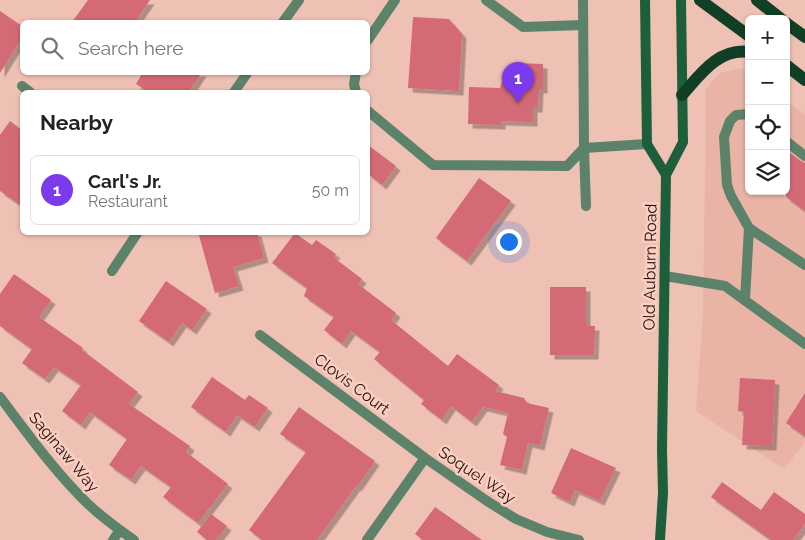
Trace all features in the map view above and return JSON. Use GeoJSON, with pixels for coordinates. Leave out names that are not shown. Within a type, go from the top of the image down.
{"type":"FeatureCollection","features":[{"type":"Feature","properties":{"kind":"main road"},"geometry":{"type":"LineString","coordinates":[[645,0],[647,144],[666,174],[683,142],[681,0]]}},
{"type":"Feature","properties":{"kind":"main road"},"geometry":{"type":"LineString","coordinates":[[700,0],[745,33]]}},
{"type":"Feature","properties":{"kind":"main road"},"geometry":{"type":"LineString","coordinates":[[757,0],[776,15]]}},
{"type":"Feature","properties":{"kind":"main road"},"geometry":{"type":"LineString","coordinates":[[790,26],[805,37]]}},
{"type":"Feature","properties":{"kind":"main road"},"geometry":{"type":"LineString","coordinates":[[682,95],[706,68],[717,60],[735,52],[745,52]]}},
{"type":"Feature","properties":{"kind":"main road"},"geometry":{"type":"LineString","coordinates":[[790,69],[805,80]]}},
{"type":"Feature","properties":{"kind":"main road","name":"Old Auburn Road"},"geometry":{"type":"LineString","coordinates":[[660,540],[663,493],[666,174]]}},
{"type":"Feature","properties":{"kind":"street"},"geometry":{"type":"LineString","coordinates":[[284,20],[299,0]]}},
{"type":"Feature","properties":{"kind":"street"},"geometry":{"type":"LineString","coordinates":[[370,37],[395,0]]}},
{"type":"Feature","properties":{"kind":"street"},"geometry":{"type":"LineString","coordinates":[[486,0],[523,27],[583,25]]}},
{"type":"Feature","properties":{"kind":"street"},"geometry":{"type":"LineString","coordinates":[[583,0],[586,206]]}},
{"type":"Feature","properties":{"kind":"street"},"geometry":{"type":"LineString","coordinates":[[235,90],[246,75]]}},
{"type":"Feature","properties":{"kind":"street"},"geometry":{"type":"LineString","coordinates":[[356,75],[356,90]]}},
{"type":"Feature","properties":{"kind":"street"},"geometry":{"type":"LineString","coordinates":[[370,113],[433,165],[567,166],[584,148],[647,144]]}},
{"type":"Feature","properties":{"kind":"street"},"geometry":{"type":"LineString","coordinates":[[745,114],[736,115],[730,121],[724,137],[727,185],[731,196],[749,228],[805,265]]}},
{"type":"Feature","properties":{"kind":"street"},"geometry":{"type":"LineString","coordinates":[[790,144],[805,156]]}},
{"type":"Feature","properties":{"kind":"street"},"geometry":{"type":"LineString","coordinates":[[745,300],[749,228]]}},
{"type":"Feature","properties":{"kind":"street"},"geometry":{"type":"LineString","coordinates":[[112,271],[136,235]]}},
{"type":"Feature","properties":{"kind":"street"},"geometry":{"type":"LineString","coordinates":[[665,276],[725,286],[805,344]]}},
{"type":"Feature","properties":{"kind":"street","name":"Clovis Court"},"geometry":{"type":"LineString","coordinates":[[260,335],[425,458]]}},
{"type":"Feature","properties":{"kind":"street","name":"Saginaw Way"},"geometry":{"type":"LineString","coordinates":[[0,397],[57,471],[90,505],[134,540]]}},
{"type":"Feature","properties":{"kind":"street","name":"Soquel Way"},"geometry":{"type":"LineString","coordinates":[[367,540],[425,458],[487,502],[516,519],[547,532],[580,540]]}},
{"type":"Feature","properties":{"kind":"street"},"geometry":{"type":"LineString","coordinates":[[113,540],[120,530]]}},
{"type":"Feature","properties":{"kind":"shaded area"},"geometry":{"type":"Polygon","coordinates":[[[743,68],[745,69],[745,195],[790,195],[790,104],[805,115],[805,442],[784,469],[696,411],[703,316],[705,92],[710,83],[721,73],[743,68]]]}},
{"type":"Feature","properties":{"kind":"building"},"geometry":{"type":"Polygon","coordinates":[[[88,0],[150,0],[136,20],[73,20],[88,0]]]}},
{"type":"Feature","properties":{"kind":"building"},"geometry":{"type":"Polygon","coordinates":[[[0,11],[20,25],[20,41],[0,73],[0,11]]]}},
{"type":"Feature","properties":{"kind":"building"},"geometry":{"type":"Polygon","coordinates":[[[413,17],[449,19],[462,34],[459,91],[408,88],[413,17]]]}},
{"type":"Feature","properties":{"kind":"building"},"geometry":{"type":"Polygon","coordinates":[[[515,63],[543,64],[543,89],[539,89],[538,108],[533,108],[533,122],[501,121],[501,125],[468,124],[469,87],[500,88],[502,82],[514,82],[515,63]]]}},
{"type":"Feature","properties":{"kind":"building"},"geometry":{"type":"Polygon","coordinates":[[[141,75],[200,75],[190,90],[146,90],[136,84],[141,75]]]}},
{"type":"Feature","properties":{"kind":"building"},"geometry":{"type":"Polygon","coordinates":[[[10,121],[20,128],[20,205],[0,191],[0,135],[10,121]]]}},
{"type":"Feature","properties":{"kind":"building"},"geometry":{"type":"Polygon","coordinates":[[[370,146],[396,166],[382,185],[370,176],[370,146]]]}},
{"type":"Feature","properties":{"kind":"building"},"geometry":{"type":"Polygon","coordinates":[[[790,153],[805,163],[805,211],[786,197],[786,195],[790,195],[790,153]]]}},
{"type":"Feature","properties":{"kind":"building"},"geometry":{"type":"Polygon","coordinates":[[[479,178],[511,201],[467,261],[436,238],[479,178]]]}},
{"type":"Feature","properties":{"kind":"building"},"geometry":{"type":"Polygon","coordinates":[[[199,235],[258,235],[264,258],[233,267],[239,286],[215,293],[199,235]]]}},
{"type":"Feature","properties":{"kind":"building"},"geometry":{"type":"Polygon","coordinates":[[[293,235],[298,235],[312,245],[316,240],[336,254],[333,257],[362,279],[358,284],[396,313],[391,320],[448,366],[457,354],[499,385],[495,391],[524,398],[527,403],[549,408],[540,446],[528,443],[522,470],[500,465],[507,437],[503,434],[508,413],[483,407],[472,422],[451,406],[442,420],[421,404],[424,400],[374,359],[380,352],[351,331],[342,344],[324,330],[334,317],[304,296],[307,288],[272,263],[293,235]]]}},
{"type":"Feature","properties":{"kind":"building"},"geometry":{"type":"Polygon","coordinates":[[[14,274],[51,300],[39,317],[83,348],[82,350],[138,392],[129,404],[190,446],[186,452],[228,484],[198,523],[163,497],[171,487],[141,466],[131,480],[109,465],[127,439],[90,412],[81,425],[62,411],[81,385],[54,367],[45,379],[22,363],[32,349],[0,326],[0,294],[14,274]]]}},
{"type":"Feature","properties":{"kind":"building"},"geometry":{"type":"Polygon","coordinates":[[[166,281],[207,309],[192,330],[182,323],[169,342],[139,321],[166,281]]]}},
{"type":"Feature","properties":{"kind":"building"},"geometry":{"type":"Polygon","coordinates":[[[550,287],[586,287],[586,326],[595,326],[594,355],[550,355],[550,287]]]}},
{"type":"Feature","properties":{"kind":"building"},"geometry":{"type":"Polygon","coordinates":[[[212,377],[245,400],[249,395],[268,408],[255,427],[237,415],[226,432],[191,407],[212,377]]]}},
{"type":"Feature","properties":{"kind":"building"},"geometry":{"type":"Polygon","coordinates":[[[740,378],[775,380],[772,446],[742,445],[744,412],[738,411],[740,378]]]}},
{"type":"Feature","properties":{"kind":"building"},"geometry":{"type":"Polygon","coordinates":[[[805,393],[805,436],[786,423],[805,393]]]}},
{"type":"Feature","properties":{"kind":"building"},"geometry":{"type":"Polygon","coordinates":[[[299,407],[375,461],[317,540],[262,540],[249,530],[306,452],[280,434],[299,407]]]}},
{"type":"Feature","properties":{"kind":"building"},"geometry":{"type":"Polygon","coordinates":[[[571,448],[616,468],[600,501],[575,490],[570,502],[551,493],[571,448]]]}},
{"type":"Feature","properties":{"kind":"building"},"geometry":{"type":"Polygon","coordinates":[[[722,482],[761,510],[774,492],[805,514],[805,524],[793,540],[771,540],[711,497],[722,482]]]}},
{"type":"Feature","properties":{"kind":"building"},"geometry":{"type":"Polygon","coordinates":[[[435,507],[482,540],[423,540],[415,534],[435,507]]]}},
{"type":"Feature","properties":{"kind":"building"},"geometry":{"type":"Polygon","coordinates":[[[211,514],[227,526],[216,540],[207,540],[197,532],[211,514]]]}},
{"type":"Feature","properties":{"kind":"place","name":"Carl's Jr."},"geometry":{"type":"Point","coordinates":[518,103]}}]}
